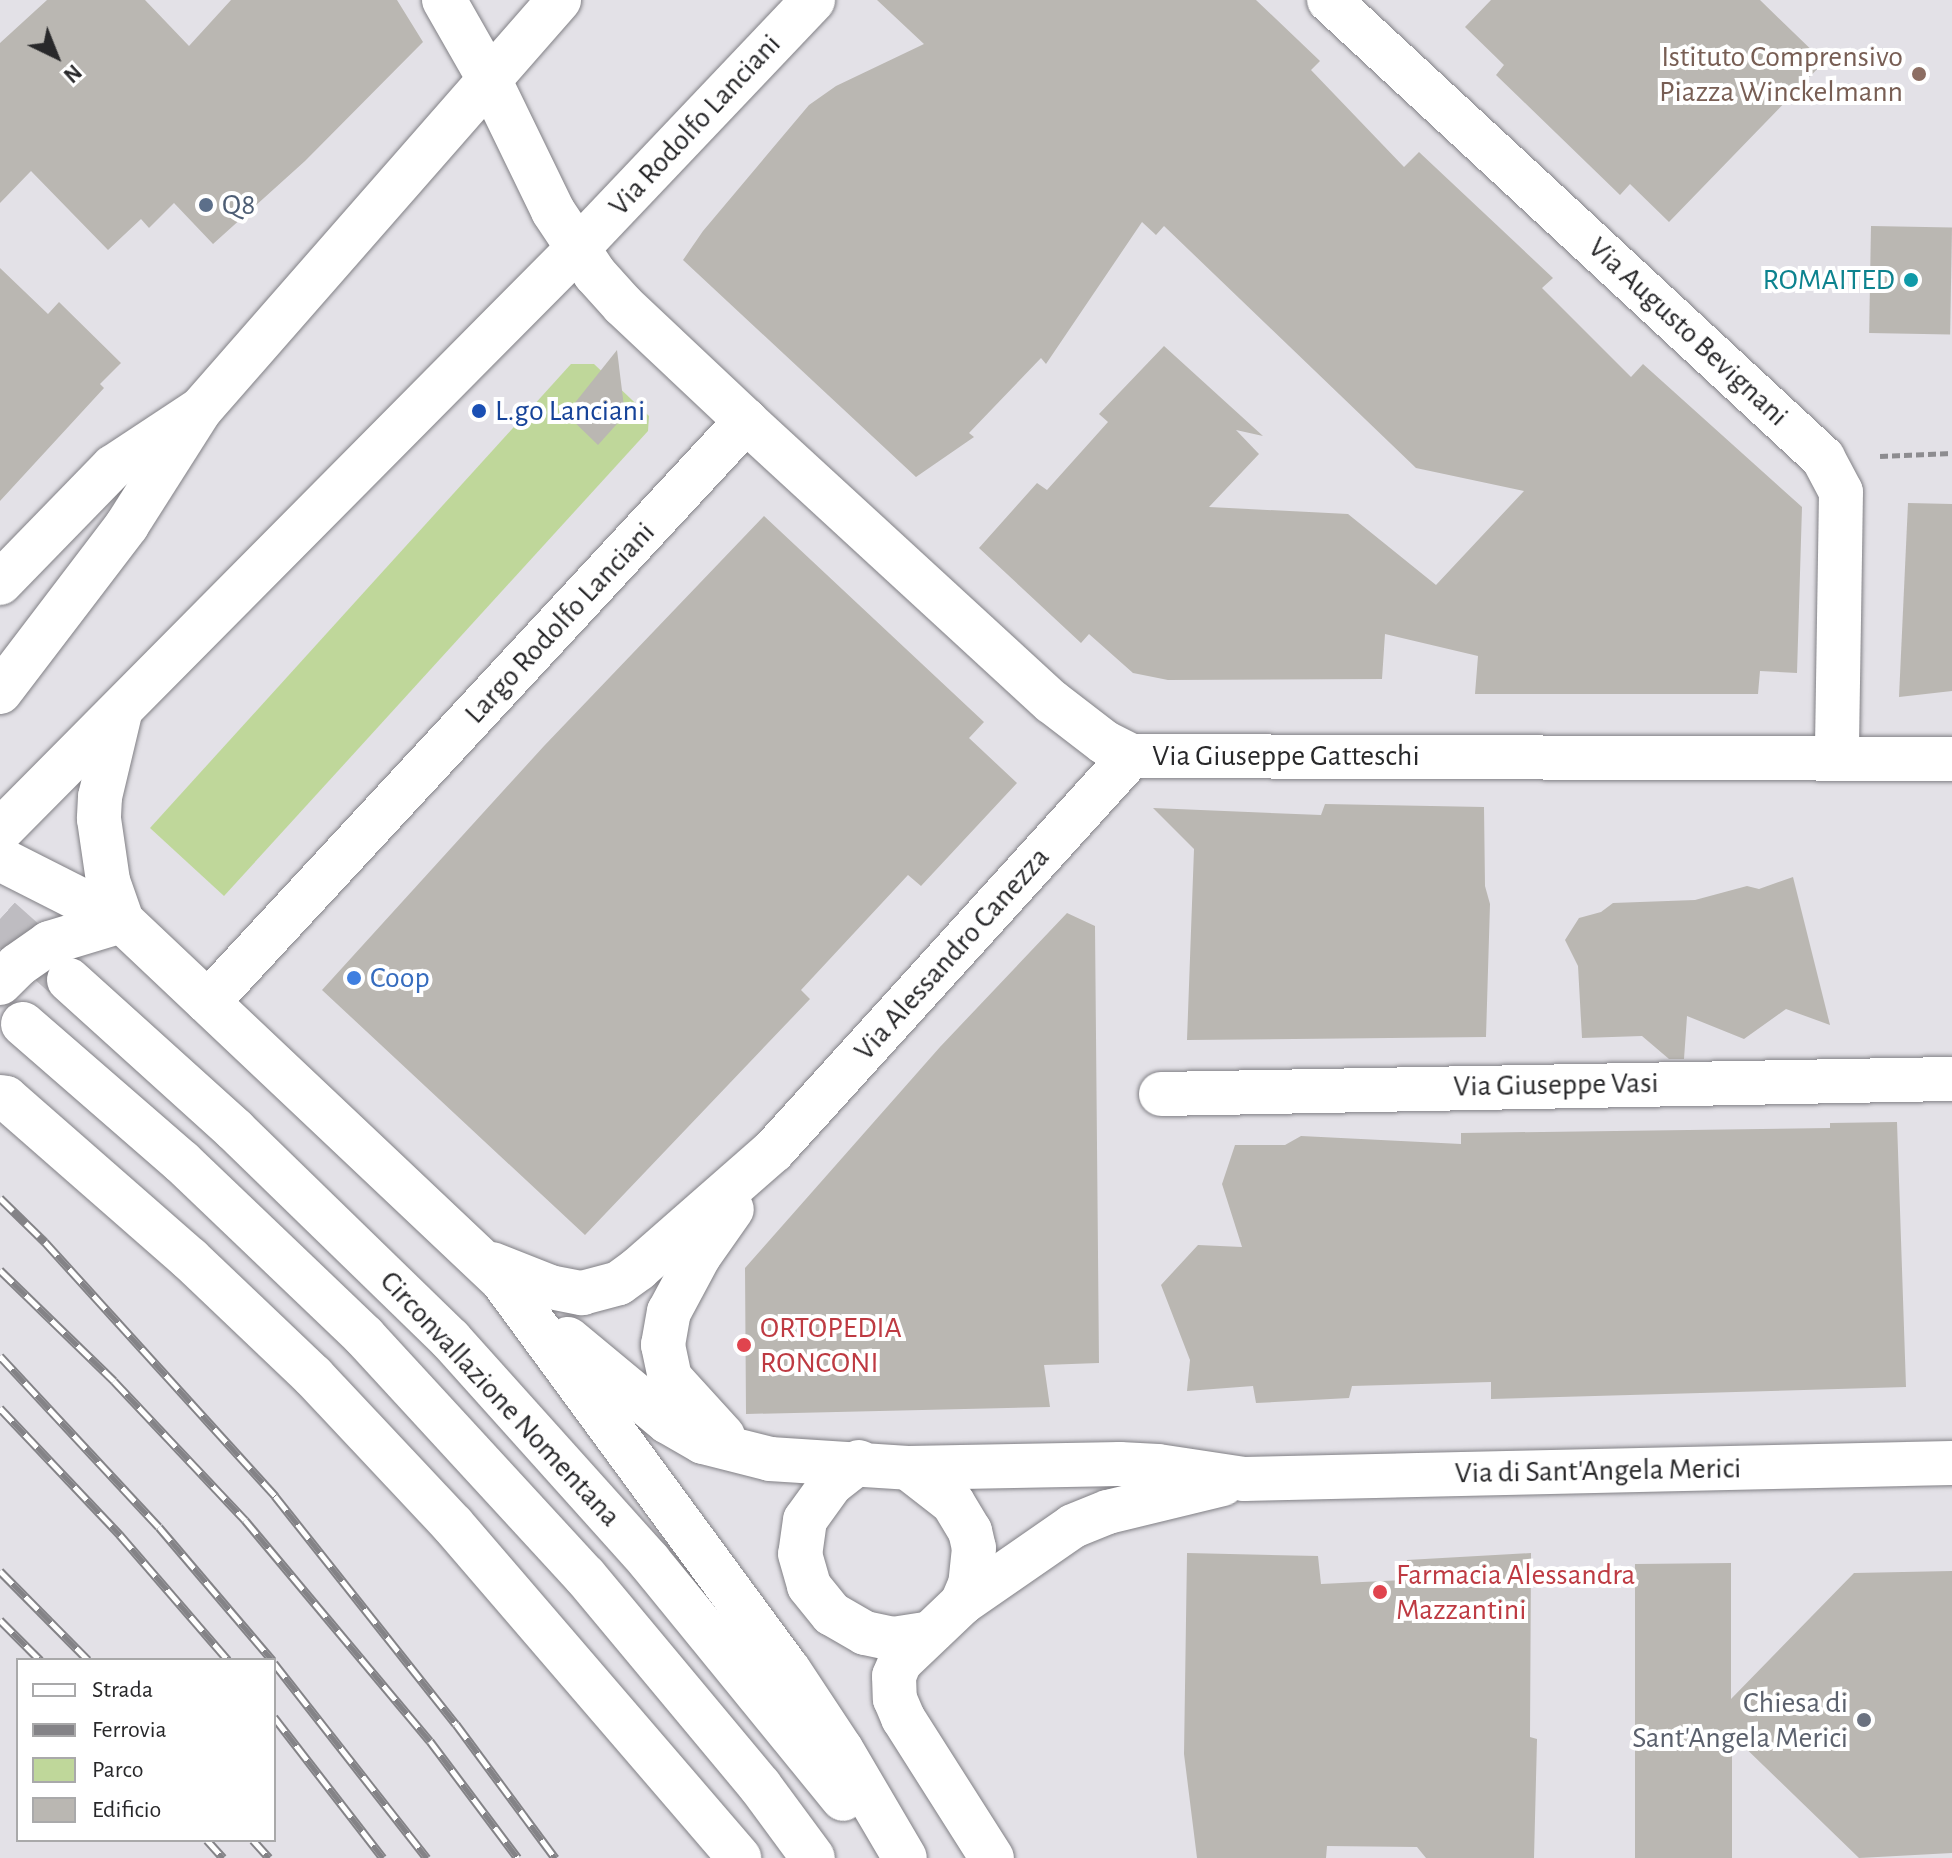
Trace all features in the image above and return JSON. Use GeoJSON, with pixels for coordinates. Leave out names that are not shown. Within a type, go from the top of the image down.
{"type":"FeatureCollection","features":[{"type":"Feature","properties":{"kind":"street"},"geometry":{"type":"LineString","coordinates":[[444,0],[489,79],[553,211],[577,249],[623,305],[746,421]]}},
{"type":"Feature","properties":{"kind":"street"},"geometry":{"type":"LineString","coordinates":[[0,692],[127,525],[170,463],[200,410],[559,0]]}},
{"type":"Feature","properties":{"kind":"street","name":"Via Rodolfo Lanciani"},"geometry":{"type":"LineString","coordinates":[[577,249],[813,0]]}},
{"type":"Feature","properties":{"kind":"street","name":"Via Augusto Bevignani"},"geometry":{"type":"LineString","coordinates":[[1329,0],[1823,458],[1841,492],[1837,758]]}},
{"type":"Feature","properties":{"kind":"street"},"geometry":{"type":"LineString","coordinates":[[0,831],[577,249]]}},
{"type":"Feature","properties":{"kind":"street"},"geometry":{"type":"LineString","coordinates":[[0,583],[113,467],[200,410]]}},
{"type":"Feature","properties":{"kind":"street","name":"Via Giuseppe Gatteschi"},"geometry":{"type":"LineString","coordinates":[[746,421],[1075,722],[1131,756],[1952,759]]}},
{"type":"Feature","properties":{"kind":"street","name":"Largo Rodolfo Lanciani"},"geometry":{"type":"LineString","coordinates":[[208,1002],[746,421]]}},
{"type":"Feature","properties":{"kind":"street"},"geometry":{"type":"LineString","coordinates":[[120,713],[100,797],[99,819],[108,881],[122,921]]}},
{"type":"Feature","properties":{"kind":"street","name":"Via Alessandro Canezza"},"geometry":{"type":"LineString","coordinates":[[484,1261],[550,1287],[582,1293],[599,1291],[638,1269],[773,1151],[1131,756]]}},
{"type":"Feature","properties":{"kind":"street"},"geometry":{"type":"LineString","coordinates":[[0,859],[122,921],[484,1261],[520,1301],[788,1669],[841,1749],[905,1858]]}},
{"type":"Feature","properties":{"kind":"street"},"geometry":{"type":"LineString","coordinates":[[0,983],[18,965],[49,943],[122,921]]}},
{"type":"Feature","properties":{"kind":"street","name":"Circonvallazione Nomentana"},"geometry":{"type":"LineString","coordinates":[[69,980],[235,1130],[450,1339],[649,1561],[796,1738],[888,1858]]}},
{"type":"Feature","properties":{"kind":"street","name":"Circonvallazione Nomentana"},"geometry":{"type":"LineString","coordinates":[[23,1024],[182,1162],[364,1336],[585,1576],[760,1786],[813,1858]]}},
{"type":"Feature","properties":{"kind":"street","name":"Via Giuseppe Vasi"},"geometry":{"type":"LineString","coordinates":[[1161,1094],[1704,1081],[1952,1079]]}},
{"type":"Feature","properties":{"kind":"street"},"geometry":{"type":"LineString","coordinates":[[2,1095],[190,1259],[324,1387],[464,1537],[739,1858]]}},
{"type":"Feature","properties":{"kind":"street","name":"Via Alessandro Canezza"},"geometry":{"type":"LineString","coordinates":[[736,1449],[670,1378],[664,1354],[663,1330],[669,1312],[699,1256],[773,1151]]}},
{"type":"Feature","properties":{"kind":"street"},"geometry":{"type":"LineString","coordinates":[[520,1301],[668,1422],[703,1442],[770,1459],[859,1462],[908,1468],[953,1503],[970,1531],[975,1566],[962,1603],[900,1662],[894,1676],[895,1699],[903,1718],[992,1858]]}},
{"type":"Feature","properties":{"kind":"street"},"geometry":{"type":"LineString","coordinates":[[859,1462],[831,1484],[805,1520],[800,1554],[809,1586],[832,1614],[865,1633],[893,1639],[929,1633]]}},
{"type":"Feature","properties":{"kind":"street","name":"Via di Sant'Angela Merici"},"geometry":{"type":"LineString","coordinates":[[908,1468],[1120,1464],[1187,1469],[1244,1479],[1952,1463]]}},
{"type":"Feature","properties":{"kind":"street","name":"Via di Sant'Angela Merici"},"geometry":{"type":"LineString","coordinates":[[962,1603],[1055,1537],[1090,1519],[1244,1479]]}},
{"type":"Feature","properties":{"kind":"path"},"geometry":{"type":"LineString","coordinates":[[1823,458],[1952,453]]}},
{"type":"Feature","properties":{"kind":"green space"},"geometry":{"type":"Polygon","coordinates":[[[571,364],[594,364],[649,416],[648,431],[224,896],[150,828],[571,364]]]}},
{"type":"Feature","properties":{"kind":"building"},"geometry":{"type":"Polygon","coordinates":[[[47,0],[145,0],[189,46],[231,0],[397,0],[423,42],[305,161],[213,244],[174,203],[149,228],[141,219],[108,250],[31,171],[0,203],[0,43],[47,0]]]}},
{"type":"Feature","properties":{"kind":"building"},"geometry":{"type":"Polygon","coordinates":[[[877,0],[1256,0],[1320,61],[1311,70],[1404,167],[1419,152],[1553,278],[1542,288],[1631,377],[1643,364],[1802,507],[1797,673],[1760,671],[1758,694],[1475,694],[1478,656],[1385,634],[1382,679],[1168,680],[1133,673],[1089,634],[1081,643],[979,548],[1037,483],[1047,490],[1108,422],[1099,414],[1164,346],[1263,436],[1236,430],[1259,454],[1209,507],[1348,514],[1436,585],[1524,491],[1416,468],[1164,226],[1156,235],[1142,222],[1046,364],[1041,358],[969,433],[974,437],[916,477],[683,260],[703,231],[809,105],[836,86],[924,44],[877,0]]]}},
{"type":"Feature","properties":{"kind":"building"},"geometry":{"type":"Polygon","coordinates":[[[1491,0],[1760,0],[1824,62],[1669,222],[1630,184],[1620,195],[1496,75],[1504,65],[1465,27],[1491,0]]]}},
{"type":"Feature","properties":{"kind":"building","name":"ROMAITED"},"geometry":{"type":"Polygon","coordinates":[[[1871,226],[1952,227],[1950,334],[1869,333],[1871,226]]]}},
{"type":"Feature","properties":{"kind":"building"},"geometry":{"type":"Polygon","coordinates":[[[0,268],[48,314],[59,302],[121,363],[100,384],[104,388],[0,501],[0,268]]]}},
{"type":"Feature","properties":{"kind":"building"},"geometry":{"type":"Polygon","coordinates":[[[617,350],[625,415],[598,445],[566,414],[617,350]]]}},
{"type":"Feature","properties":{"kind":"building"},"geometry":{"type":"Polygon","coordinates":[[[1908,503],[1952,504],[1952,691],[1899,697],[1908,503]]]}},
{"type":"Feature","properties":{"kind":"building"},"geometry":{"type":"Polygon","coordinates":[[[764,516],[984,722],[969,738],[1017,783],[921,886],[908,875],[801,990],[810,999],[585,1235],[322,990],[544,746],[764,516]]]}},
{"type":"Feature","properties":{"kind":"building"},"geometry":{"type":"Polygon","coordinates":[[[1325,804],[1484,807],[1485,886],[1490,904],[1486,1037],[1187,1040],[1194,849],[1153,808],[1321,815],[1325,804]]]}},
{"type":"Feature","properties":{"kind":"building"},"geometry":{"type":"Polygon","coordinates":[[[1793,877],[1830,1025],[1786,1009],[1744,1039],[1687,1016],[1684,1059],[1669,1059],[1642,1036],[1582,1038],[1578,966],[1565,940],[1579,918],[1601,912],[1613,903],[1695,900],[1747,886],[1759,889],[1793,877]]]}},
{"type":"Feature","properties":{"kind":"building"},"geometry":{"type":"Polygon","coordinates":[[[1067,913],[1095,926],[1099,1363],[1044,1365],[1050,1407],[746,1414],[745,1268],[940,1047],[1067,913]]]}},
{"type":"Feature","properties":{"kind":"building"},"geometry":{"type":"Polygon","coordinates":[[[1897,1122],[1906,1387],[1491,1399],[1491,1382],[1352,1386],[1349,1398],[1256,1403],[1253,1386],[1187,1391],[1190,1360],[1161,1285],[1198,1245],[1242,1247],[1222,1184],[1235,1145],[1285,1145],[1301,1136],[1461,1144],[1461,1133],[1830,1128],[1830,1123],[1897,1122]]]}},
{"type":"Feature","properties":{"kind":"building"},"geometry":{"type":"Polygon","coordinates":[[[1187,1553],[1318,1556],[1321,1584],[1404,1580],[1407,1560],[1531,1553],[1530,1737],[1537,1739],[1534,1858],[1426,1858],[1417,1847],[1327,1846],[1326,1858],[1197,1858],[1184,1754],[1187,1553]]]}},
{"type":"Feature","properties":{"kind":"building"},"geometry":{"type":"Polygon","coordinates":[[[1731,1563],[1731,1699],[1854,1573],[1952,1571],[1952,1853],[1859,1858],[1732,1735],[1732,1858],[1635,1858],[1635,1564],[1731,1563]]]}},
{"type":"Feature","properties":{"kind":"tunnel"},"geometry":{"type":"LineString","coordinates":[[0,919],[64,976]]}},
{"type":"Feature","properties":{"kind":"railway"},"geometry":{"type":"LineString","coordinates":[[0,1198],[45,1242],[275,1496],[456,1724],[555,1858]]}},
{"type":"Feature","properties":{"kind":"railway"},"geometry":{"type":"LineString","coordinates":[[0,1270],[114,1381],[245,1520],[430,1741],[518,1858]]}},
{"type":"Feature","properties":{"kind":"railway"},"geometry":{"type":"LineString","coordinates":[[0,1356],[159,1527],[270,1658]]}},
{"type":"Feature","properties":{"kind":"railway"},"geometry":{"type":"LineString","coordinates":[[0,1408],[120,1535],[226,1658]]}},
{"type":"Feature","properties":{"kind":"railway"},"geometry":{"type":"LineString","coordinates":[[0,1571],[86,1658]]}},
{"type":"Feature","properties":{"kind":"railway"},"geometry":{"type":"LineString","coordinates":[[0,1620],[38,1658]]}},
{"type":"Feature","properties":{"kind":"railway"},"geometry":{"type":"LineString","coordinates":[[276,1666],[427,1858]]}},
{"type":"Feature","properties":{"kind":"railway"},"geometry":{"type":"LineString","coordinates":[[276,1720],[383,1858]]}},
{"type":"Feature","properties":{"kind":"railway"},"geometry":{"type":"LineString","coordinates":[[209,1842],[223,1858]]}},
{"type":"Feature","properties":{"kind":"railway"},"geometry":{"type":"LineString","coordinates":[[255,1842],[269,1858]]}},
{"type":"Feature","properties":{"kind":"place","name":"Istituto Comprensivo Piazza Winckelmann"},"geometry":{"type":"Point","coordinates":[1919,74]}},
{"type":"Feature","properties":{"kind":"place","name":"Q8"},"geometry":{"type":"Point","coordinates":[206,205]}},
{"type":"Feature","properties":{"kind":"place","name":"ROMAITED"},"geometry":{"type":"Point","coordinates":[1911,280]}},
{"type":"Feature","properties":{"kind":"place","name":"L.go Lanciani"},"geometry":{"type":"Point","coordinates":[479,411]}},
{"type":"Feature","properties":{"kind":"place","name":"Coop"},"geometry":{"type":"Point","coordinates":[354,978]}},
{"type":"Feature","properties":{"kind":"place","name":"ORTOPEDIA RONCONI"},"geometry":{"type":"Point","coordinates":[744,1345]}},
{"type":"Feature","properties":{"kind":"place","name":"Farmacia Alessandra Mazzantini"},"geometry":{"type":"Point","coordinates":[1380,1592]}},
{"type":"Feature","properties":{"kind":"place","name":"Chiesa di Sant'Angela Merici"},"geometry":{"type":"Point","coordinates":[1864,1720]}}]}
